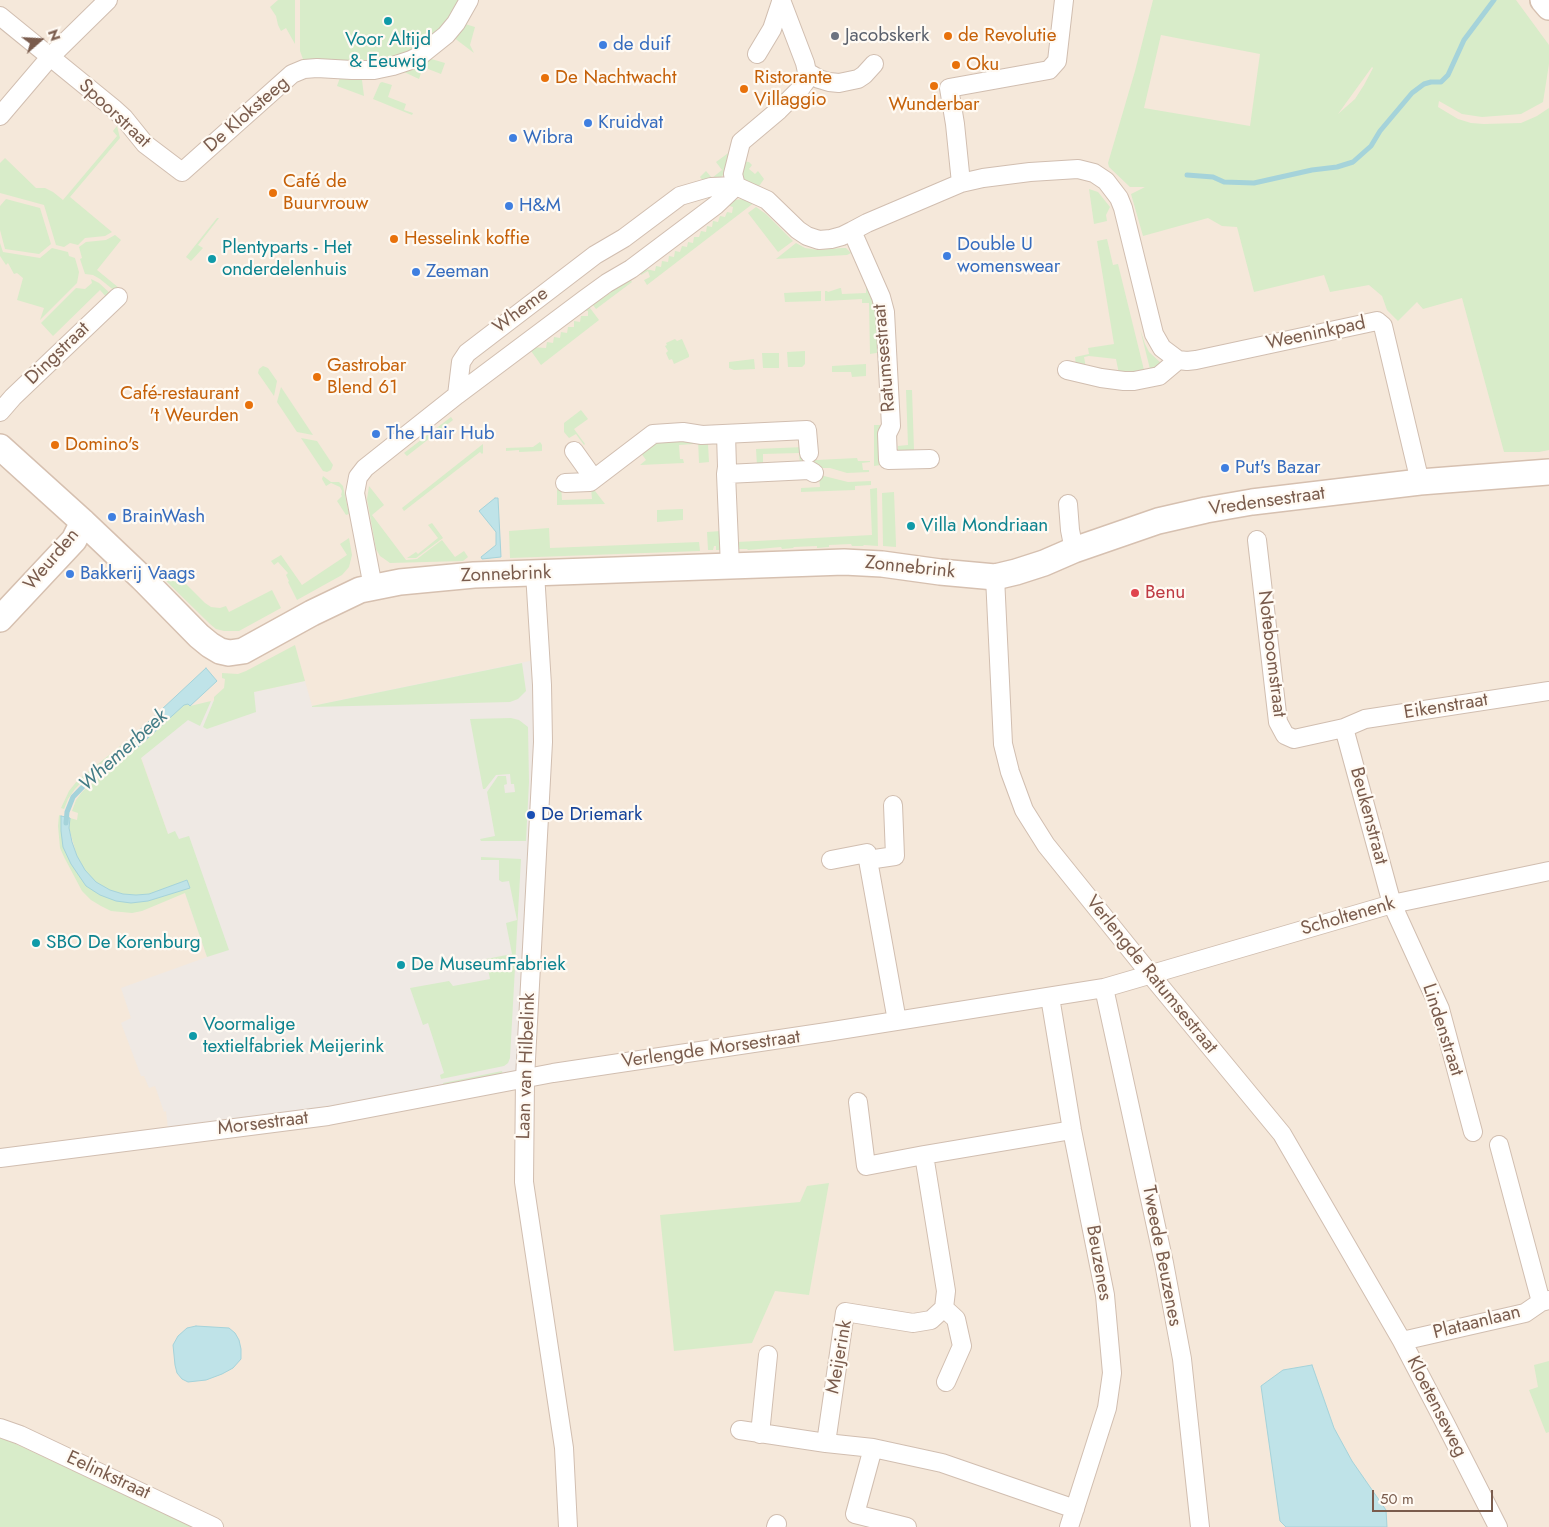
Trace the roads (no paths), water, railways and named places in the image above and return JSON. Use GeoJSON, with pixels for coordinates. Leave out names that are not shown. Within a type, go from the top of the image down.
{"type":"FeatureCollection","features":[{"type":"Feature","properties":{"kind":"street"},"geometry":{"type":"LineString","coordinates":[[0,116],[51,56],[108,0]]}},
{"type":"Feature","properties":{"kind":"street","name":"De Kloksteeg"},"geometry":{"type":"LineString","coordinates":[[182,172],[292,74],[304,69],[317,68],[374,70],[411,60],[421,55],[446,36],[456,23],[468,0]]}},
{"type":"Feature","properties":{"kind":"street"},"geometry":{"type":"LineString","coordinates":[[961,184],[949,88],[1049,70],[1057,61],[1064,0]]}},
{"type":"Feature","properties":{"kind":"street"},"geometry":{"type":"LineString","coordinates":[[1543,0],[1549,7]]}},
{"type":"Feature","properties":{"kind":"street"},"geometry":{"type":"LineString","coordinates":[[757,54],[772,30],[781,1]]}},
{"type":"Feature","properties":{"kind":"street"},"geometry":{"type":"LineString","coordinates":[[736,186],[733,174],[741,142],[779,110],[806,81],[807,72],[781,1]]}},
{"type":"Feature","properties":{"kind":"street","name":"Spoorstraat"},"geometry":{"type":"LineString","coordinates":[[0,16],[51,56],[124,118],[146,144],[182,172]]}},
{"type":"Feature","properties":{"kind":"street"},"geometry":{"type":"LineString","coordinates":[[807,72],[824,80],[839,83],[858,79],[874,64]]}},
{"type":"Feature","properties":{"kind":"street"},"geometry":{"type":"LineString","coordinates":[[852,231],[961,184],[983,178],[1030,172],[1078,170],[1094,173],[1106,181],[1124,208],[1154,334],[1162,348],[1178,360],[1159,376],[1134,381],[1101,378],[1067,370]]}},
{"type":"Feature","properties":{"kind":"street","name":"Wheme"},"geometry":{"type":"LineString","coordinates":[[372,587],[355,502],[356,483],[362,472],[457,395],[600,288],[631,269],[716,205],[736,186]]}},
{"type":"Feature","properties":{"kind":"street","name":"Wheme"},"geometry":{"type":"LineString","coordinates":[[457,395],[461,362],[467,353],[595,255],[644,224],[680,196],[711,188],[736,186],[767,200],[798,230],[807,236],[818,240],[831,239],[852,231]]}},
{"type":"Feature","properties":{"kind":"street","name":"Ratumsestraat"},"geometry":{"type":"LineString","coordinates":[[852,231],[886,312],[891,426],[887,434],[888,468],[930,459]]}},
{"type":"Feature","properties":{"kind":"street"},"geometry":{"type":"LineString","coordinates":[[614,244],[631,269]]}},
{"type":"Feature","properties":{"kind":"street","name":"Dingstraat"},"geometry":{"type":"LineString","coordinates":[[0,412],[118,297]]}},
{"type":"Feature","properties":{"kind":"street","name":"Weeninkpad"},"geometry":{"type":"LineString","coordinates":[[1178,360],[1196,360],[1377,322],[1383,326],[1385,333],[1420,482]]}},
{"type":"Feature","properties":{"kind":"street"},"geometry":{"type":"LineString","coordinates":[[566,483],[590,482],[653,434],[684,432],[702,435],[808,430],[809,453]]}},
{"type":"Feature","properties":{"kind":"street"},"geometry":{"type":"LineString","coordinates":[[726,434],[730,566]]}},
{"type":"Feature","properties":{"kind":"street"},"geometry":{"type":"LineString","coordinates":[[0,447],[83,522]]}},
{"type":"Feature","properties":{"kind":"street"},"geometry":{"type":"LineString","coordinates":[[574,451],[594,479]]}},
{"type":"Feature","properties":{"kind":"street"},"geometry":{"type":"LineString","coordinates":[[726,474],[809,470],[814,472]]}},
{"type":"Feature","properties":{"kind":"street","name":"Vredensestraat"},"geometry":{"type":"LineString","coordinates":[[994,577],[1044,563],[1074,550],[1158,521],[1206,510],[1252,502],[1420,482],[1549,472]]}},
{"type":"Feature","properties":{"kind":"street"},"geometry":{"type":"LineString","coordinates":[[1068,504],[1074,550]]}},
{"type":"Feature","properties":{"kind":"street","name":"Zonnebrink"},"geometry":{"type":"LineString","coordinates":[[83,522],[199,636],[220,651],[229,653],[243,651],[345,597],[372,587],[400,582],[474,575],[844,562],[882,564],[994,577]]}},
{"type":"Feature","properties":{"kind":"street","name":"Weurden"},"geometry":{"type":"LineString","coordinates":[[0,620],[74,540],[83,522]]}},
{"type":"Feature","properties":{"kind":"street","name":"Noteboomstraat"},"geometry":{"type":"LineString","coordinates":[[1257,540],[1278,722],[1285,736],[1294,739],[1344,728]]}},
{"type":"Feature","properties":{"kind":"street","name":"Laan van Hilbelink"},"geometry":{"type":"LineString","coordinates":[[534,573],[544,742],[525,1078],[524,1182],[564,1448],[568,1527]]}},
{"type":"Feature","properties":{"kind":"street","name":"Verlengde Ratumsestraat"},"geometry":{"type":"LineString","coordinates":[[994,577],[1003,744],[1010,772],[1024,810],[1046,845],[1282,1134],[1402,1341]]}},
{"type":"Feature","properties":{"kind":"street","name":"Eikenstraat"},"geometry":{"type":"LineString","coordinates":[[1344,728],[1365,719],[1549,691]]}},
{"type":"Feature","properties":{"kind":"street","name":"Beukenstraat"},"geometry":{"type":"LineString","coordinates":[[1344,728],[1392,904]]}},
{"type":"Feature","properties":{"kind":"street"},"geometry":{"type":"LineString","coordinates":[[868,860],[895,856],[893,805]]}},
{"type":"Feature","properties":{"kind":"street"},"geometry":{"type":"LineString","coordinates":[[831,860],[867,853],[897,1021]]}},
{"type":"Feature","properties":{"kind":"street","name":"Scholtenenk"},"geometry":{"type":"LineString","coordinates":[[1150,974],[1392,904],[1549,871]]}},
{"type":"Feature","properties":{"kind":"street","name":"Lindenstraat"},"geometry":{"type":"LineString","coordinates":[[1392,904],[1440,1009],[1473,1132]]}},
{"type":"Feature","properties":{"kind":"street","name":"Verlengde Morsestraat"},"geometry":{"type":"LineString","coordinates":[[525,1078],[1050,997],[1104,988],[1150,974]]}},
{"type":"Feature","properties":{"kind":"street","name":"Tweede Beuzenes"},"geometry":{"type":"LineString","coordinates":[[1104,988],[1164,1263],[1182,1359],[1200,1527]]}},
{"type":"Feature","properties":{"kind":"street","name":"Beuzenes"},"geometry":{"type":"LineString","coordinates":[[1050,997],[1072,1130],[1105,1295],[1112,1373],[1107,1408],[1069,1527]]}},
{"type":"Feature","properties":{"kind":"street","name":"Morsestraat"},"geometry":{"type":"LineString","coordinates":[[0,1158],[328,1116],[525,1078]]}},
{"type":"Feature","properties":{"kind":"street"},"geometry":{"type":"LineString","coordinates":[[858,1102],[866,1166],[1072,1130]]}},
{"type":"Feature","properties":{"kind":"street"},"geometry":{"type":"LineString","coordinates":[[1499,1145],[1545,1301]]}},
{"type":"Feature","properties":{"kind":"street"},"geometry":{"type":"LineString","coordinates":[[924,1155],[946,1291],[944,1308],[956,1319],[962,1346],[946,1382]]}},
{"type":"Feature","properties":{"kind":"street","name":"Plataanlaan"},"geometry":{"type":"LineString","coordinates":[[1402,1341],[1525,1313],[1545,1301]]}},
{"type":"Feature","properties":{"kind":"street","name":"Meijerink"},"geometry":{"type":"LineString","coordinates":[[826,1443],[845,1312],[913,1323],[931,1320],[944,1308]]}},
{"type":"Feature","properties":{"kind":"street","name":"Kloetenseweg"},"geometry":{"type":"LineString","coordinates":[[1402,1341],[1498,1527]]}},
{"type":"Feature","properties":{"kind":"street"},"geometry":{"type":"LineString","coordinates":[[760,1434],[768,1355]]}},
{"type":"Feature","properties":{"kind":"street","name":"Eelinkstraat"},"geometry":{"type":"LineString","coordinates":[[0,1428],[20,1435],[214,1527]]}},
{"type":"Feature","properties":{"kind":"street"},"geometry":{"type":"LineString","coordinates":[[740,1430],[873,1448],[942,1463],[1075,1509]]}},
{"type":"Feature","properties":{"kind":"street"},"geometry":{"type":"LineString","coordinates":[[873,1448],[856,1514],[907,1527]]}},
{"type":"Feature","properties":{"kind":"water"},"geometry":{"type":"Polygon","coordinates":[[[495,498],[498,498],[501,557],[482,559],[481,557],[496,545],[496,532],[479,511],[495,498]]]}},
{"type":"Feature","properties":{"kind":"water"},"geometry":{"type":"Polygon","coordinates":[[[206,668],[217,681],[190,706],[188,704],[184,705],[138,747],[131,738],[206,668]]]}},
{"type":"Feature","properties":{"kind":"water"},"geometry":{"type":"Polygon","coordinates":[[[61,816],[70,818],[69,828],[72,842],[85,870],[96,882],[110,890],[123,894],[149,894],[187,880],[190,888],[148,901],[131,903],[116,901],[100,895],[86,886],[71,864],[63,847],[61,816]]]}},
{"type":"Feature","properties":{"kind":"water"},"geometry":{"type":"Polygon","coordinates":[[[196,1326],[229,1328],[239,1340],[241,1359],[233,1368],[222,1374],[206,1380],[188,1382],[177,1373],[173,1345],[178,1336],[187,1328],[196,1326]]]}},
{"type":"Feature","properties":{"kind":"water"},"geometry":{"type":"Polygon","coordinates":[[[1312,1365],[1334,1428],[1352,1461],[1386,1510],[1387,1527],[1286,1527],[1280,1521],[1261,1386],[1283,1370],[1312,1365]]]}},
{"type":"Feature","properties":{"kind":"waterway","name":"Whemerbeek"},"geometry":{"type":"LineString","coordinates":[[1187,175],[1213,177],[1224,182],[1254,183],[1312,170],[1337,167],[1353,162],[1371,146],[1380,131],[1412,93],[1424,84],[1441,82],[1448,75],[1464,40],[1494,0]]}},
{"type":"Feature","properties":{"kind":"waterway","name":"Whemerbeek"},"geometry":{"type":"LineString","coordinates":[[66,823],[67,812],[73,797],[97,772],[138,737]]}},
{"type":"Feature","properties":{"kind":"place","name":"Voor Altijd & Eeuwig"},"geometry":{"type":"Point","coordinates":[388,21]}},
{"type":"Feature","properties":{"kind":"place","name":"Jacobskerk"},"geometry":{"type":"Point","coordinates":[835,36]}},
{"type":"Feature","properties":{"kind":"place","name":"de Revolutie"},"geometry":{"type":"Point","coordinates":[948,36]}},
{"type":"Feature","properties":{"kind":"place","name":"de duif"},"geometry":{"type":"Point","coordinates":[603,45]}},
{"type":"Feature","properties":{"kind":"place","name":"Oku"},"geometry":{"type":"Point","coordinates":[956,65]}},
{"type":"Feature","properties":{"kind":"place","name":"De Nachtwacht"},"geometry":{"type":"Point","coordinates":[545,78]}},
{"type":"Feature","properties":{"kind":"place","name":"Wunderbar"},"geometry":{"type":"Point","coordinates":[934,86]}},
{"type":"Feature","properties":{"kind":"place","name":"Ristorante Villaggio"},"geometry":{"type":"Point","coordinates":[744,89]}},
{"type":"Feature","properties":{"kind":"place","name":"Kruidvat"},"geometry":{"type":"Point","coordinates":[588,123]}},
{"type":"Feature","properties":{"kind":"place","name":"Wibra"},"geometry":{"type":"Point","coordinates":[513,138]}},
{"type":"Feature","properties":{"kind":"place","name":"Café de Buurvrouw"},"geometry":{"type":"Point","coordinates":[273,193]}},
{"type":"Feature","properties":{"kind":"place","name":"H&M"},"geometry":{"type":"Point","coordinates":[509,206]}},
{"type":"Feature","properties":{"kind":"place","name":"Hesselink koffie"},"geometry":{"type":"Point","coordinates":[394,239]}},
{"type":"Feature","properties":{"kind":"place","name":"Double U womenswear"},"geometry":{"type":"Point","coordinates":[947,256]}},
{"type":"Feature","properties":{"kind":"place","name":"Plentyparts - Het onderdelenhuis"},"geometry":{"type":"Point","coordinates":[212,259]}},
{"type":"Feature","properties":{"kind":"place","name":"Zeeman"},"geometry":{"type":"Point","coordinates":[416,272]}},
{"type":"Feature","properties":{"kind":"place","name":"Gastrobar Blend 61"},"geometry":{"type":"Point","coordinates":[317,377]}},
{"type":"Feature","properties":{"kind":"place","name":"Café-restaurant 't Weurden"},"geometry":{"type":"Point","coordinates":[249,405]}},
{"type":"Feature","properties":{"kind":"place","name":"The Hair Hub"},"geometry":{"type":"Point","coordinates":[376,434]}},
{"type":"Feature","properties":{"kind":"place","name":"Domino's"},"geometry":{"type":"Point","coordinates":[55,445]}},
{"type":"Feature","properties":{"kind":"place","name":"Put's Bazar"},"geometry":{"type":"Point","coordinates":[1225,468]}},
{"type":"Feature","properties":{"kind":"place","name":"BrainWash"},"geometry":{"type":"Point","coordinates":[112,517]}},
{"type":"Feature","properties":{"kind":"place","name":"Villa Mondriaan"},"geometry":{"type":"Point","coordinates":[911,526]}},
{"type":"Feature","properties":{"kind":"place","name":"Bakkerij Vaags"},"geometry":{"type":"Point","coordinates":[70,574]}},
{"type":"Feature","properties":{"kind":"place","name":"Benu"},"geometry":{"type":"Point","coordinates":[1135,593]}},
{"type":"Feature","properties":{"kind":"place","name":"De Driemark"},"geometry":{"type":"Point","coordinates":[531,815]}},
{"type":"Feature","properties":{"kind":"place","name":"SBO De Korenburg"},"geometry":{"type":"Point","coordinates":[36,943]}},
{"type":"Feature","properties":{"kind":"place","name":"De MuseumFabriek"},"geometry":{"type":"Point","coordinates":[401,965]}},
{"type":"Feature","properties":{"kind":"place","name":"Voormalige textielfabriek Meijerink"},"geometry":{"type":"Point","coordinates":[193,1036]}}]}
